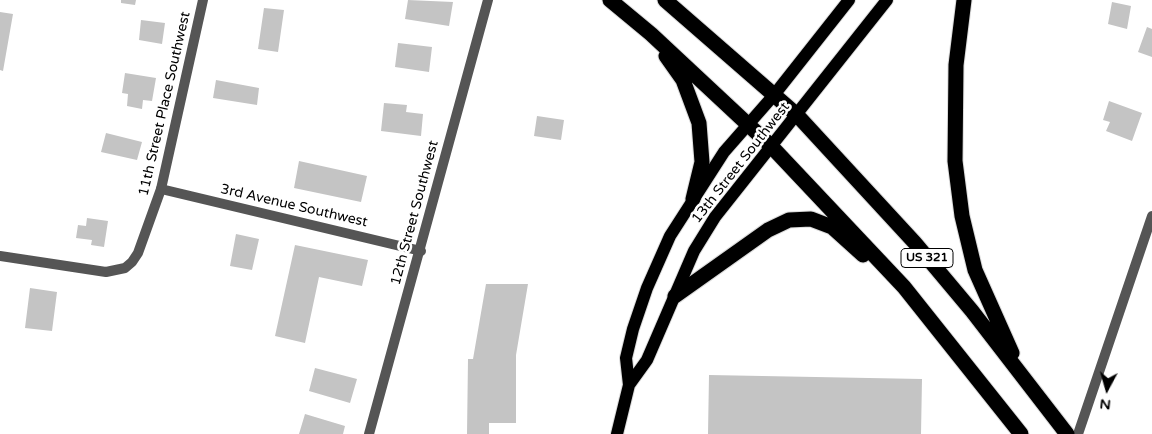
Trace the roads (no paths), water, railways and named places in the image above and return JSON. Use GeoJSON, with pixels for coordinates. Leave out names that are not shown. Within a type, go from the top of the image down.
{"type":"FeatureCollection","features":[{"type":"Feature","properties":{"kind":"highway","name":"US 321"},"geometry":{"type":"LineString","coordinates":[[610,0],[651,34],[771,146],[904,287],[1021,434]]}},
{"type":"Feature","properties":{"kind":"highway","name":"US 321"},"geometry":{"type":"LineString","coordinates":[[665,0],[797,115],[914,243],[1021,374],[1067,434]]}},
{"type":"Feature","properties":{"kind":"highway"},"geometry":{"type":"LineString","coordinates":[[964,0],[956,65],[954,113],[955,162],[962,216],[975,270],[1021,374]]}},
{"type":"Feature","properties":{"kind":"highway"},"geometry":{"type":"LineString","coordinates":[[651,34],[682,80],[699,122],[702,162],[693,199]]}},
{"type":"Feature","properties":{"kind":"highway"},"geometry":{"type":"LineString","coordinates":[[675,296],[768,230],[789,220],[812,219],[832,227],[904,287]]}},
{"type":"Feature","properties":{"kind":"main road","name":"13th Street Southwest"},"geometry":{"type":"LineString","coordinates":[[617,434],[629,384],[626,358],[633,329],[647,288],[670,236],[693,199],[747,123],[774,95],[849,0]]}},
{"type":"Feature","properties":{"kind":"main road","name":"13th Street Southwest"},"geometry":{"type":"LineString","coordinates":[[629,384],[647,360],[694,251],[716,217],[887,0]]}},
{"type":"Feature","properties":{"kind":"street","name":"11th Street Place Southwest"},"geometry":{"type":"LineString","coordinates":[[0,256],[106,272],[125,268],[138,253],[160,189],[203,0]]}},
{"type":"Feature","properties":{"kind":"street","name":"12th Street Southwest"},"geometry":{"type":"LineString","coordinates":[[369,434],[488,0]]}},
{"type":"Feature","properties":{"kind":"street","name":"3rd Avenue Southwest"},"geometry":{"type":"LineString","coordinates":[[160,189],[421,250]]}},
{"type":"Feature","properties":{"kind":"street"},"geometry":{"type":"LineString","coordinates":[[1078,434],[1151,223]]}}]}
